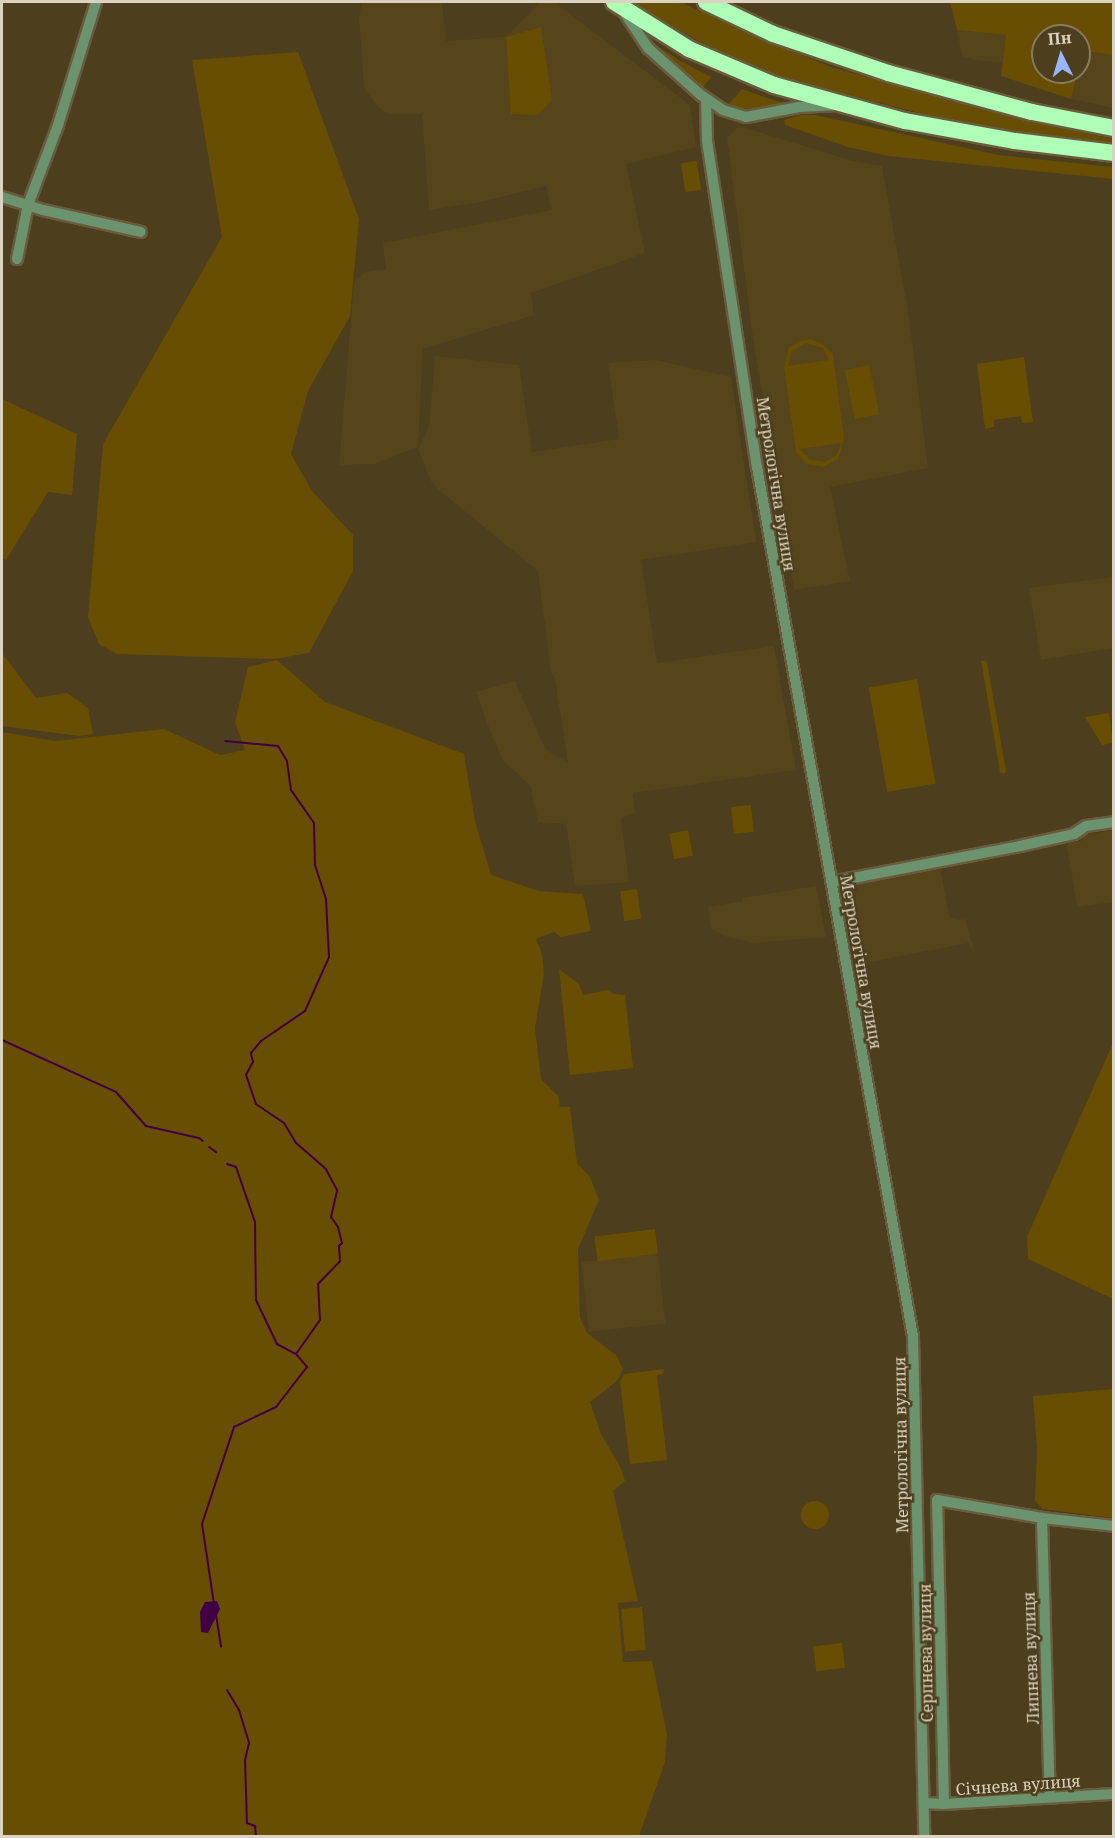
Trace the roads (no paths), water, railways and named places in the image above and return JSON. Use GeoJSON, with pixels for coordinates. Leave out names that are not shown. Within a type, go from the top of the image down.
{"type":"FeatureCollection","features":[{"type":"Feature","properties":{"kind":"highway"},"geometry":{"type":"LineString","coordinates":[[706,2],[773,34],[888,73],[1032,112],[1113,128]]}},
{"type":"Feature","properties":{"kind":"highway"},"geometry":{"type":"LineString","coordinates":[[617,4],[689,49],[774,85],[841,105],[969,134],[1113,153]]}},
{"type":"Feature","properties":{"kind":"street"},"geometry":{"type":"LineString","coordinates":[[17,259],[28,205],[58,125],[96,2]]}},
{"type":"Feature","properties":{"kind":"street"},"geometry":{"type":"LineString","coordinates":[[617,4],[648,48],[706,99],[723,110],[746,117],[807,106],[841,105]]}},
{"type":"Feature","properties":{"kind":"street","name":"Метрологічна вулиця"},"geometry":{"type":"LineString","coordinates":[[706,99],[707,141],[758,467],[913,1337],[924,1836]]}},
{"type":"Feature","properties":{"kind":"street"},"geometry":{"type":"LineString","coordinates":[[2,197],[141,232]]}},
{"type":"Feature","properties":{"kind":"street"},"geometry":{"type":"LineString","coordinates":[[831,882],[1052,839],[1074,834],[1086,826],[1113,822]]}},
{"type":"Feature","properties":{"kind":"street","name":"Серпнева вулиця"},"geometry":{"type":"LineString","coordinates":[[944,1804],[937,1501],[940,1498],[1042,1518]]}},
{"type":"Feature","properties":{"kind":"street"},"geometry":{"type":"LineString","coordinates":[[1042,1518],[1113,1526]]}},
{"type":"Feature","properties":{"kind":"street","name":"Липнева вулиця"},"geometry":{"type":"LineString","coordinates":[[1042,1518],[1050,1797]]}},
{"type":"Feature","properties":{"kind":"street","name":"Січнева вулиця"},"geometry":{"type":"LineString","coordinates":[[924,1803],[944,1804],[1113,1794]]}},
{"type":"Feature","properties":{"kind":"waterway"},"geometry":{"type":"LineString","coordinates":[[214,1604],[202,1524],[234,1427],[276,1407],[307,1367],[296,1354],[320,1320],[318,1284],[340,1261],[339,1246],[342,1243],[338,1227],[331,1217],[337,1190],[326,1169],[296,1143],[284,1123],[256,1104],[246,1075],[253,1062],[251,1053],[261,1041],[305,1011],[329,957],[326,899],[315,865],[314,823],[291,790],[287,761],[278,746],[225,741]]}},
{"type":"Feature","properties":{"kind":"waterway"},"geometry":{"type":"LineString","coordinates":[[2,1040],[116,1092],[146,1126],[199,1138],[203,1141]]}},
{"type":"Feature","properties":{"kind":"waterway"},"geometry":{"type":"LineString","coordinates":[[209,1147],[216,1152]]}},
{"type":"Feature","properties":{"kind":"waterway"},"geometry":{"type":"LineString","coordinates":[[227,1164],[236,1167],[255,1222],[256,1300],[277,1344],[296,1354]]}},
{"type":"Feature","properties":{"kind":"waterway"},"geometry":{"type":"LineString","coordinates":[[216,1615],[221,1647]]}},
{"type":"Feature","properties":{"kind":"waterway"},"geometry":{"type":"LineString","coordinates":[[227,1690],[239,1710],[249,1743],[245,1760],[247,1823],[255,1826],[256,1836]]}}]}
